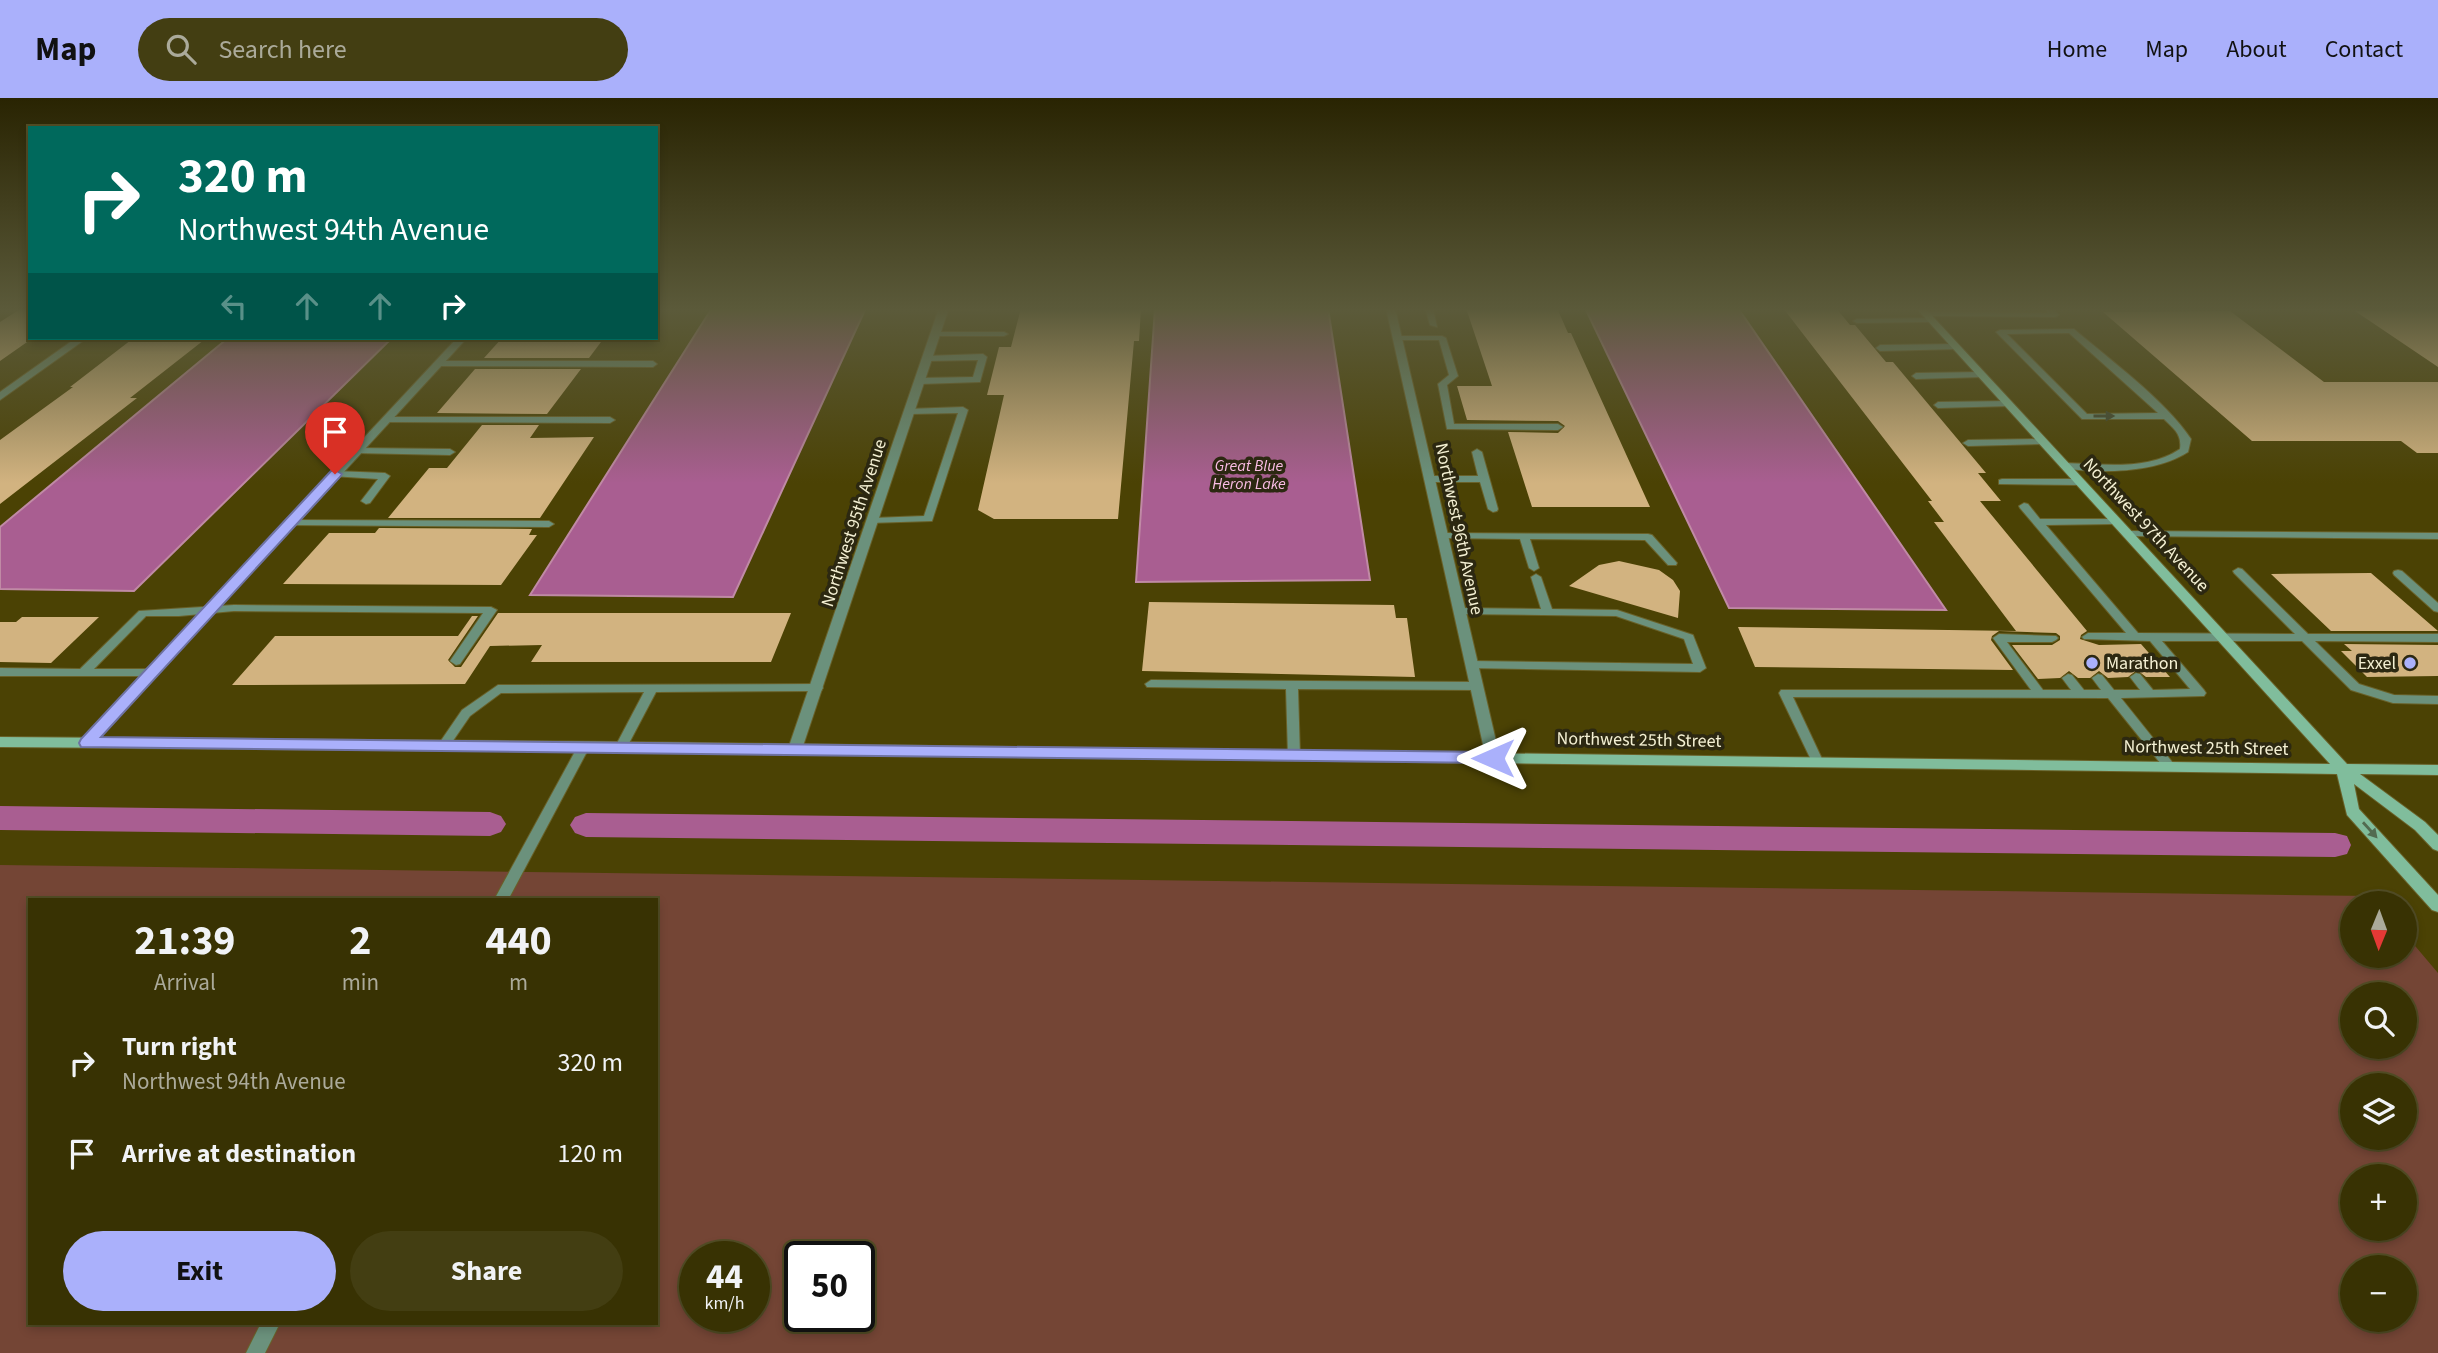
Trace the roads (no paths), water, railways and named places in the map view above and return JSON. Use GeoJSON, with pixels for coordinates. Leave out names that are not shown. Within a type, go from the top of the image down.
{"type":"FeatureCollection","features":[{"type":"Feature","properties":{"kind":"main road","name":"Northwest 97th Avenue"},"geometry":{"type":"LineString","coordinates":[[1974,367],[2343,769],[2420,826],[2438,845]]}},
{"type":"Feature","properties":{"kind":"main road","name":"Northwest 25th Street"},"geometry":{"type":"LineString","coordinates":[[0,742],[584,746],[2438,770]]}},
{"type":"Feature","properties":{"kind":"main road"},"geometry":{"type":"LineString","coordinates":[[2343,769],[2352,811],[2438,906]]}},
{"type":"Feature","properties":{"kind":"street"},"geometry":{"type":"LineString","coordinates":[[0,397],[42,367]]}},
{"type":"Feature","properties":{"kind":"street"},"geometry":{"type":"LineString","coordinates":[[87,743],[434,367]]}},
{"type":"Feature","properties":{"kind":"street","name":"Northwest 95th Avenue"},"geometry":{"type":"LineString","coordinates":[[795,749],[924,367]]}},
{"type":"Feature","properties":{"kind":"street","name":"Northwest 96th Avenue"},"geometry":{"type":"LineString","coordinates":[[1405,367],[1493,758]]}},
{"type":"Feature","properties":{"kind":"lane"},"geometry":{"type":"LineString","coordinates":[[920,381],[976,380],[980,367]]}},
{"type":"Feature","properties":{"kind":"lane"},"geometry":{"type":"LineString","coordinates":[[1451,367],[1454,376],[1441,384],[1450,427],[1558,427]]}},
{"type":"Feature","properties":{"kind":"lane"},"geometry":{"type":"LineString","coordinates":[[2035,367],[2085,416],[2166,416]]}},
{"type":"Feature","properties":{"kind":"lane"},"geometry":{"type":"LineString","coordinates":[[2065,466],[2156,464],[2175,459],[2185,450],[2186,439],[2166,416],[2111,367]]}},
{"type":"Feature","properties":{"kind":"lane"},"geometry":{"type":"LineString","coordinates":[[1916,376],[1982,375]]}},
{"type":"Feature","properties":{"kind":"lane"},"geometry":{"type":"LineString","coordinates":[[1938,405],[2008,404]]}},
{"type":"Feature","properties":{"kind":"lane"},"geometry":{"type":"LineString","coordinates":[[873,521],[928,519],[963,410],[910,411]]}},
{"type":"Feature","properties":{"kind":"lane"},"geometry":{"type":"LineString","coordinates":[[386,420],[610,421]]}},
{"type":"Feature","properties":{"kind":"lane"},"geometry":{"type":"LineString","coordinates":[[1968,443],[2043,442]]}},
{"type":"Feature","properties":{"kind":"lane"},"geometry":{"type":"LineString","coordinates":[[357,451],[450,452]]}},
{"type":"Feature","properties":{"kind":"lane"},"geometry":{"type":"LineString","coordinates":[[1477,452],[1493,509]]}},
{"type":"Feature","properties":{"kind":"lane"},"geometry":{"type":"LineString","coordinates":[[335,474],[385,476],[366,500]]}},
{"type":"Feature","properties":{"kind":"lane"},"geometry":{"type":"LineString","coordinates":[[1431,479],[1484,480]]}},
{"type":"Feature","properties":{"kind":"lane"},"geometry":{"type":"LineString","coordinates":[[2001,482],[2079,482]]}},
{"type":"Feature","properties":{"kind":"lane"},"geometry":{"type":"LineString","coordinates":[[2024,506],[2135,637]]}},
{"type":"Feature","properties":{"kind":"lane"},"geometry":{"type":"LineString","coordinates":[[2037,522],[2115,521]]}},
{"type":"Feature","properties":{"kind":"lane"},"geometry":{"type":"LineString","coordinates":[[290,523],[549,524]]}},
{"type":"Feature","properties":{"kind":"lane"},"geometry":{"type":"LineString","coordinates":[[2128,534],[2438,536]]}},
{"type":"Feature","properties":{"kind":"lane"},"geometry":{"type":"LineString","coordinates":[[1443,536],[1648,537],[1672,563]]}},
{"type":"Feature","properties":{"kind":"lane"},"geometry":{"type":"LineString","coordinates":[[1524,537],[1548,612]]}},
{"type":"Feature","properties":{"kind":"lane"},"geometry":{"type":"LineString","coordinates":[[2238,571],[2355,687],[2393,699],[2438,700]]}},
{"type":"Feature","properties":{"kind":"lane"},"geometry":{"type":"LineString","coordinates":[[2398,573],[2438,609]]}},
{"type":"Feature","properties":{"kind":"lane"},"geometry":{"type":"LineString","coordinates":[[83,673],[143,613],[234,608],[491,610],[456,661]]}},
{"type":"Feature","properties":{"kind":"lane"},"geometry":{"type":"LineString","coordinates":[[1460,611],[1617,612],[1689,637],[1699,668],[1472,665]]}},
{"type":"Feature","properties":{"kind":"lane"},"geometry":{"type":"LineString","coordinates":[[2088,637],[2105,641],[2135,637],[2438,638]]}},
{"type":"Feature","properties":{"kind":"lane"},"geometry":{"type":"LineString","coordinates":[[1817,761],[1785,693],[2200,693],[2153,637]]}},
{"type":"Feature","properties":{"kind":"lane"},"geometry":{"type":"LineString","coordinates":[[2040,694],[1999,638],[2040,643],[2052,638]]}},
{"type":"Feature","properties":{"kind":"lane"},"geometry":{"type":"LineString","coordinates":[[0,672],[152,673]]}},
{"type":"Feature","properties":{"kind":"lane"},"geometry":{"type":"LineString","coordinates":[[2136,677],[2150,694]]}},
{"type":"Feature","properties":{"kind":"lane"},"geometry":{"type":"LineString","coordinates":[[2068,678],[2081,694]]}},
{"type":"Feature","properties":{"kind":"lane"},"geometry":{"type":"LineString","coordinates":[[2098,678],[2169,766]]}},
{"type":"Feature","properties":{"kind":"lane"},"geometry":{"type":"LineString","coordinates":[[1151,684],[1477,686]]}},
{"type":"Feature","properties":{"kind":"lane"},"geometry":{"type":"LineString","coordinates":[[1292,685],[1294,756]]}},
{"type":"Feature","properties":{"kind":"lane"},"geometry":{"type":"LineString","coordinates":[[621,747],[652,688]]}},
{"type":"Feature","properties":{"kind":"lane"},"geometry":{"type":"LineString","coordinates":[[444,745],[466,713],[498,689],[817,688]]}},
{"type":"Feature","properties":{"kind":"lane"},"geometry":{"type":"LineString","coordinates":[[502,898],[584,746]]}},
{"type":"Feature","properties":{"kind":"lane"},"geometry":{"type":"LineString","coordinates":[[255,1353],[270,1325]]}},
{"type":"Feature","properties":{"kind":"water"},"geometry":{"type":"Polygon","coordinates":[[[194,367],[363,367],[134,591],[0,589],[0,527],[194,367]]]}},
{"type":"Feature","properties":{"kind":"water"},"geometry":{"type":"Polygon","coordinates":[[[675,367],[839,367],[733,597],[530,595],[675,367]]]}},
{"type":"Feature","properties":{"kind":"water","name":"Great Blue Heron Lake"},"geometry":{"type":"Polygon","coordinates":[[[1151,367],[1337,367],[1370,580],[1136,582],[1151,367]]]}},
{"type":"Feature","properties":{"kind":"water"},"geometry":{"type":"Polygon","coordinates":[[[1613,367],[1778,367],[1946,610],[1729,608],[1613,367]]]}},
{"type":"Feature","properties":{"kind":"waterway"},"geometry":{"type":"LineString","coordinates":[[0,818],[490,824]]}},
{"type":"Feature","properties":{"kind":"waterway"},"geometry":{"type":"LineString","coordinates":[[586,825],[2335,845]]}},
{"type":"Feature","properties":{"kind":"place","name":"Marathon"},"geometry":{"type":"Point","coordinates":[2092,663]}},
{"type":"Feature","properties":{"kind":"place","name":"Exxel"},"geometry":{"type":"Point","coordinates":[2410,663]}}]}
